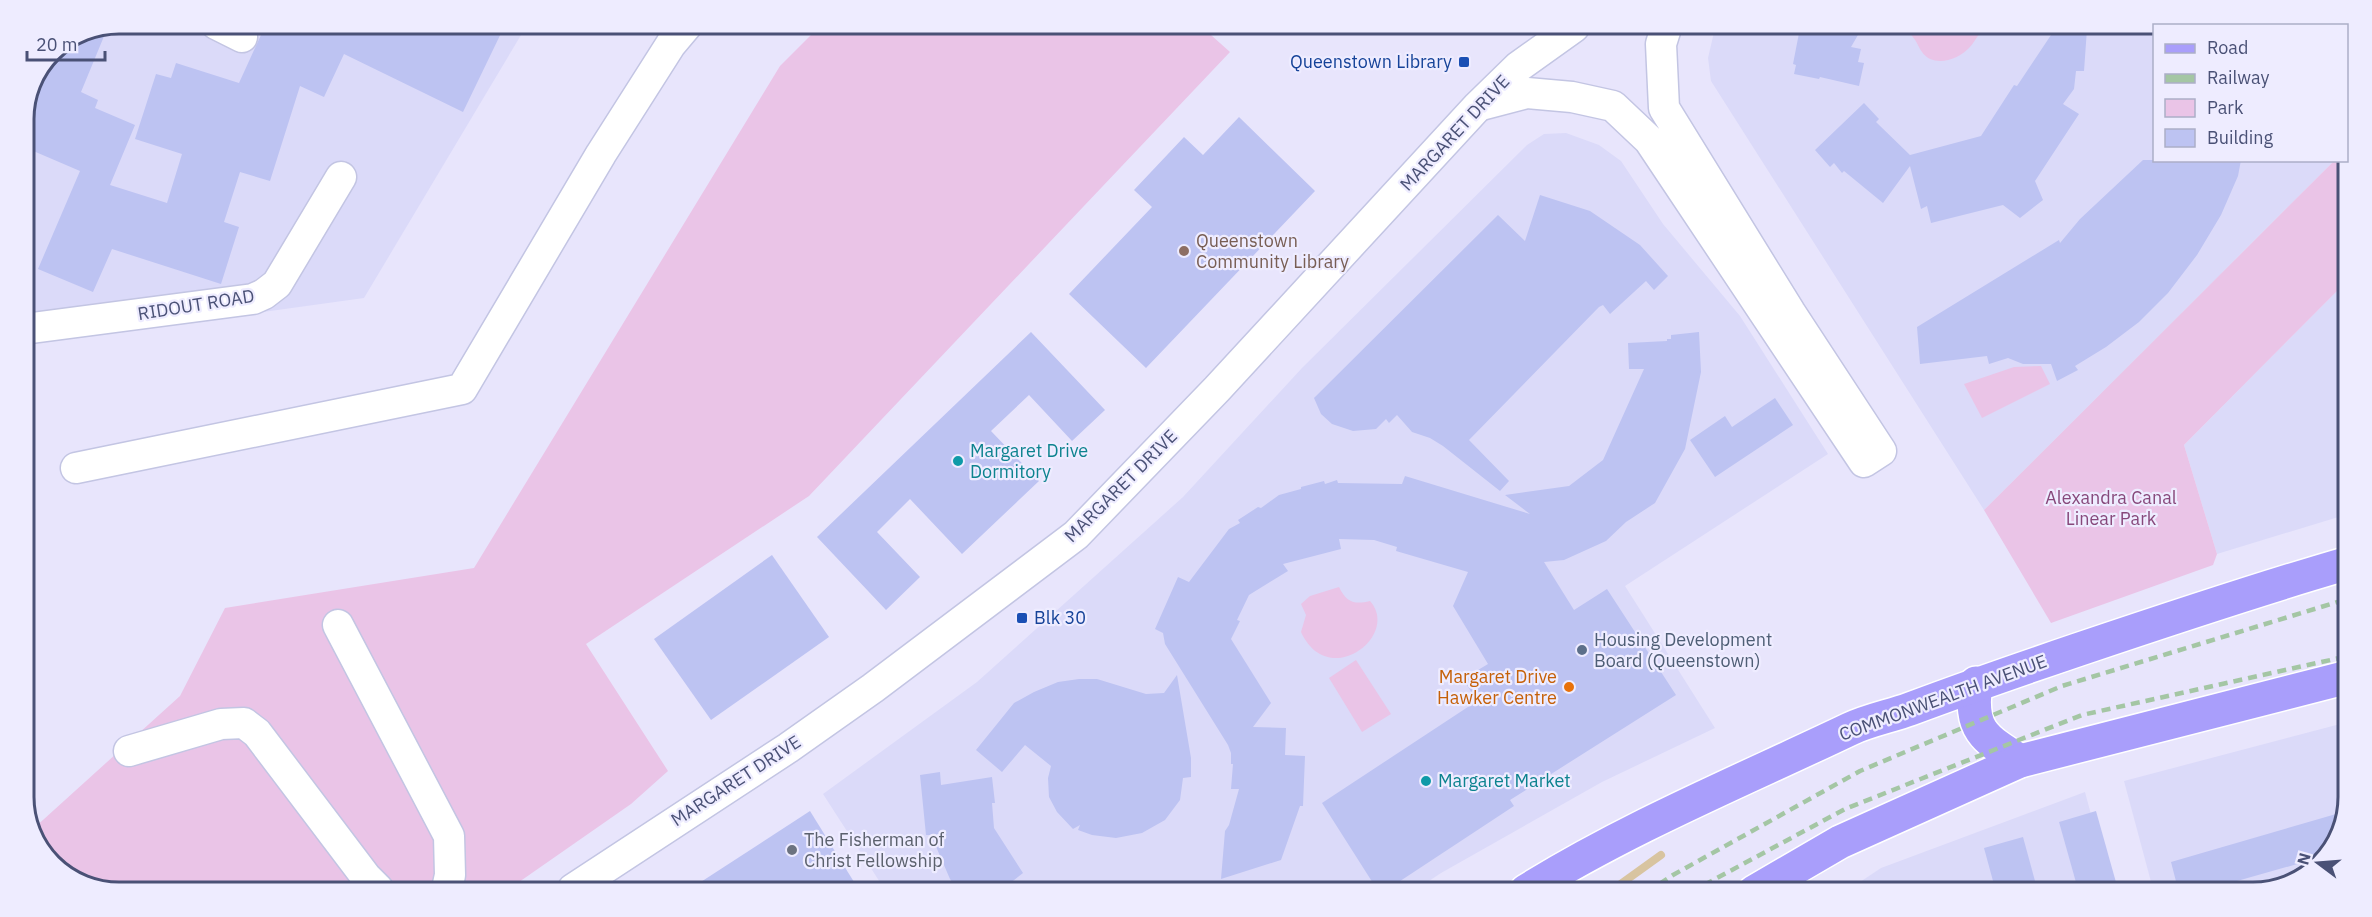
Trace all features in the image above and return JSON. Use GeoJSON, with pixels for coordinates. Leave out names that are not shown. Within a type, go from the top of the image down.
{"type":"FeatureCollection","features":[{"type":"Feature","properties":{"kind":"main road","name":"COMMONWEALTH AVENUE"},"geometry":{"type":"LineString","coordinates":[[1541,882],[1634,830],[1762,769],[1831,740],[1851,728],[2231,598],[2338,566]]}},
{"type":"Feature","properties":{"kind":"main road"},"geometry":{"type":"LineString","coordinates":[[1771,882],[1840,842],[2020,761],[2338,680]]}},
{"type":"Feature","properties":{"kind":"main road"},"geometry":{"type":"LineString","coordinates":[[1977,683],[1973,704],[1980,731],[1996,746],[2020,761]]}},
{"type":"Feature","properties":{"kind":"street"},"geometry":{"type":"LineString","coordinates":[[76,468],[462,390],[601,154],[679,34]]}},
{"type":"Feature","properties":{"kind":"street","name":"MARGARET DRIVE"},"geometry":{"type":"LineString","coordinates":[[584,882],[788,748],[873,688],[1076,535],[1217,389],[1478,105],[1518,67],[1564,34]]}},
{"type":"Feature","properties":{"kind":"street"},"geometry":{"type":"LineString","coordinates":[[1478,105],[1527,93],[1572,97],[1613,106],[1649,140],[1864,462],[1881,451],[1790,312],[1664,108],[1661,44],[1664,34]]}},
{"type":"Feature","properties":{"kind":"street","name":"RIDOUT ROAD"},"geometry":{"type":"LineString","coordinates":[[34,329],[253,298],[264,294],[277,284],[341,177]]}},
{"type":"Feature","properties":{"kind":"street"},"geometry":{"type":"LineString","coordinates":[[338,625],[449,837],[448,882]]}},
{"type":"Feature","properties":{"kind":"street"},"geometry":{"type":"LineString","coordinates":[[129,751],[221,724],[244,723],[256,733],[371,882]]}},
{"type":"Feature","properties":{"kind":"shaded area"},"geometry":{"type":"Polygon","coordinates":[[[119,34],[522,34],[364,298],[34,344],[34,119],[41,87],[49,72],[59,59],[72,49],[87,41],[119,34]]]}},
{"type":"Feature","properties":{"kind":"shaded area"},"geometry":{"type":"Polygon","coordinates":[[[1714,34],[2153,34],[2153,162],[2333,162],[1984,510],[1711,81],[1708,58],[1714,34]]]}},
{"type":"Feature","properties":{"kind":"shaded area"},"geometry":{"type":"Polygon","coordinates":[[[1566,133],[1599,145],[1621,161],[1663,224],[1740,316],[1828,454],[1625,586],[1715,728],[1602,782],[1428,882],[880,882],[823,794],[977,682],[1183,497],[1302,368],[1527,145],[1544,134],[1566,133]]]}},
{"type":"Feature","properties":{"kind":"shaded area"},"geometry":{"type":"Polygon","coordinates":[[[2337,291],[2338,517],[2217,554],[2184,445],[2337,291]]]}},
{"type":"Feature","properties":{"kind":"shaded area"},"geometry":{"type":"Polygon","coordinates":[[[2338,725],[2338,798],[2329,835],[2316,854],[2304,865],[2290,874],[2269,881],[2151,882],[2124,781],[2338,725]]]}},
{"type":"Feature","properties":{"kind":"shaded area"},"geometry":{"type":"Polygon","coordinates":[[[2085,792],[2109,882],[1860,882],[1881,868],[2085,792]]]}},
{"type":"Feature","properties":{"kind":"green space"},"geometry":{"type":"Polygon","coordinates":[[[812,34],[1210,34],[1230,52],[809,496],[586,644],[668,771],[631,804],[519,882],[119,882],[103,881],[82,874],[59,858],[46,840],[39,824],[180,696],[225,608],[474,568],[780,66],[812,34]]]}},
{"type":"Feature","properties":{"kind":"green space"},"geometry":{"type":"Polygon","coordinates":[[[1910,34],[1979,34],[1969,48],[1959,56],[1939,61],[1927,57],[1910,34]]]}},
{"type":"Feature","properties":{"kind":"green space","name":"Alexandra Canal Linear Park"},"geometry":{"type":"Polygon","coordinates":[[[2333,162],[2337,162],[2337,291],[2184,445],[2217,554],[2213,565],[2051,623],[1984,510],[2333,162]]]}},
{"type":"Feature","properties":{"kind":"green space"},"geometry":{"type":"Polygon","coordinates":[[[2041,366],[2050,384],[1982,418],[1964,384],[2014,367],[2041,366]]]}},
{"type":"Feature","properties":{"kind":"green space"},"geometry":{"type":"Polygon","coordinates":[[[1339,587],[1351,601],[1359,603],[1370,601],[1377,615],[1376,629],[1369,642],[1357,652],[1343,657],[1328,657],[1313,649],[1301,632],[1306,615],[1301,604],[1310,596],[1339,587]]]}},
{"type":"Feature","properties":{"kind":"green space"},"geometry":{"type":"Polygon","coordinates":[[[1356,660],[1391,714],[1362,732],[1329,678],[1356,660]]]}},
{"type":"Feature","properties":{"kind":"building"},"geometry":{"type":"Polygon","coordinates":[[[261,34],[501,34],[463,112],[344,54],[324,97],[300,86],[270,181],[240,172],[224,222],[239,227],[221,284],[112,249],[93,292],[38,269],[80,171],[34,151],[36,103],[41,87],[59,59],[87,41],[104,36],[81,92],[98,100],[95,108],[135,125],[110,185],[167,203],[182,154],[135,139],[156,74],[171,78],[176,63],[239,83],[261,34]]]}},
{"type":"Feature","properties":{"kind":"building"},"geometry":{"type":"Polygon","coordinates":[[[1799,34],[1859,34],[1851,47],[1861,49],[1858,62],[1864,63],[1859,86],[1794,74],[1796,65],[1793,64],[1799,34]]]}},
{"type":"Feature","properties":{"kind":"building"},"geometry":{"type":"Polygon","coordinates":[[[2052,34],[2087,34],[2084,71],[2076,71],[2074,89],[2063,104],[2079,114],[2035,181],[2043,200],[2020,218],[2003,205],[1931,223],[1927,206],[1921,209],[1910,166],[1883,203],[1844,171],[1842,173],[1834,163],[1830,167],[1815,150],[1864,103],[1879,119],[1876,122],[1910,155],[1981,136],[2014,85],[2017,86],[2052,34]]]}},
{"type":"Feature","properties":{"kind":"building","name":"Queenstown Community Library"},"geometry":{"type":"Polygon","coordinates":[[[1239,117],[1315,191],[1146,368],[1069,294],[1152,207],[1134,190],[1184,137],[1203,155],[1239,117]]]}},
{"type":"Feature","properties":{"kind":"building"},"geometry":{"type":"Polygon","coordinates":[[[2143,160],[2241,162],[2238,176],[2221,215],[2197,255],[2168,293],[2139,322],[2106,347],[2075,366],[2078,370],[2057,381],[2051,364],[2023,364],[2008,358],[1989,364],[1987,356],[1920,364],[1917,327],[2059,240],[2060,243],[2080,219],[2143,160]]]}},
{"type":"Feature","properties":{"kind":"building"},"geometry":{"type":"Polygon","coordinates":[[[1540,195],[1590,211],[1640,245],[1668,276],[1654,290],[1646,281],[1610,314],[1603,305],[1599,307],[1469,440],[1509,481],[1500,491],[1443,446],[1430,438],[1412,432],[1397,415],[1389,423],[1386,419],[1376,429],[1353,431],[1332,424],[1321,414],[1314,398],[1498,215],[1525,241],[1540,195]]]}},
{"type":"Feature","properties":{"kind":"building","name":"Margaret Drive Dormitory"},"geometry":{"type":"Polygon","coordinates":[[[1031,332],[1105,410],[1072,441],[1029,395],[991,431],[1039,481],[962,554],[910,499],[877,532],[920,577],[886,610],[817,537],[1031,332]]]}},
{"type":"Feature","properties":{"kind":"building"},"geometry":{"type":"Polygon","coordinates":[[[1699,332],[1701,372],[1685,449],[1655,503],[1626,522],[1606,541],[1564,560],[1544,562],[1574,610],[1607,589],[1676,695],[1510,800],[1514,806],[1399,882],[1372,882],[1322,803],[1477,701],[1463,679],[1488,664],[1453,606],[1468,572],[1396,551],[1397,547],[1374,540],[1339,539],[1341,549],[1283,564],[1288,571],[1249,595],[1237,620],[1240,621],[1231,639],[1271,703],[1253,727],[1286,728],[1285,755],[1305,756],[1303,806],[1300,806],[1281,860],[1221,879],[1225,831],[1229,825],[1239,789],[1231,789],[1233,764],[1231,764],[1228,745],[1165,644],[1163,633],[1155,629],[1178,577],[1189,582],[1229,529],[1240,523],[1238,520],[1279,495],[1324,481],[1325,484],[1337,480],[1338,483],[1402,484],[1405,476],[1530,514],[1505,495],[1569,486],[1603,460],[1644,369],[1629,369],[1628,343],[1667,341],[1671,339],[1671,335],[1699,332]]]}},
{"type":"Feature","properties":{"kind":"building"},"geometry":{"type":"Polygon","coordinates":[[[1775,398],[1793,425],[1715,477],[1690,440],[1725,416],[1732,427],[1775,398]]]}},
{"type":"Feature","properties":{"kind":"building"},"geometry":{"type":"Polygon","coordinates":[[[772,555],[829,637],[711,720],[654,639],[772,555]]]}},
{"type":"Feature","properties":{"kind":"building"},"geometry":{"type":"Polygon","coordinates":[[[1177,675],[1191,758],[1191,777],[1183,778],[1180,800],[1165,820],[1142,833],[1116,838],[1092,835],[1078,830],[1080,825],[1073,829],[1057,812],[1049,797],[1048,778],[1051,766],[1025,745],[1002,772],[976,750],[1014,703],[1058,682],[1097,679],[1146,694],[1164,693],[1177,675]]]}},
{"type":"Feature","properties":{"kind":"building"},"geometry":{"type":"Polygon","coordinates":[[[940,772],[941,785],[992,777],[995,803],[992,803],[994,828],[1023,873],[1011,882],[952,882],[931,835],[926,835],[920,775],[940,772]]]}},
{"type":"Feature","properties":{"kind":"building","name":"The Fisherman of Christ Fellowship"},"geometry":{"type":"Polygon","coordinates":[[[810,811],[854,882],[701,882],[810,811]]]}},
{"type":"Feature","properties":{"kind":"building"},"geometry":{"type":"Polygon","coordinates":[[[2096,811],[2116,882],[2076,882],[2059,822],[2096,811]]]}},
{"type":"Feature","properties":{"kind":"building"},"geometry":{"type":"Polygon","coordinates":[[[2336,814],[2329,835],[2309,861],[2234,882],[2176,882],[2171,862],[2336,814]]]}},
{"type":"Feature","properties":{"kind":"building"},"geometry":{"type":"Polygon","coordinates":[[[2023,837],[2035,882],[1993,882],[1984,848],[2023,837]]]}},
{"type":"Feature","properties":{"kind":"waterway"},"geometry":{"type":"LineString","coordinates":[[1624,882],[1661,855]]}},
{"type":"Feature","properties":{"kind":"railway"},"geometry":{"type":"LineString","coordinates":[[1662,882],[1860,771],[2062,686],[2338,602]]}},
{"type":"Feature","properties":{"kind":"railway"},"geometry":{"type":"LineString","coordinates":[[1710,882],[1845,809],[2082,715],[2338,658]]}},
{"type":"Feature","properties":{"kind":"place","name":"Queenstown Library"},"geometry":{"type":"Point","coordinates":[1464,62]}},
{"type":"Feature","properties":{"kind":"place","name":"Queenstown Community Library"},"geometry":{"type":"Point","coordinates":[1184,251]}},
{"type":"Feature","properties":{"kind":"place","name":"Margaret Drive Dormitory"},"geometry":{"type":"Point","coordinates":[958,461]}},
{"type":"Feature","properties":{"kind":"place","name":"Blk 30"},"geometry":{"type":"Point","coordinates":[1022,618]}},
{"type":"Feature","properties":{"kind":"place","name":"Housing Development Board (Queenstown)"},"geometry":{"type":"Point","coordinates":[1582,650]}},
{"type":"Feature","properties":{"kind":"place","name":"Margaret Drive Hawker Centre"},"geometry":{"type":"Point","coordinates":[1569,687]}},
{"type":"Feature","properties":{"kind":"place","name":"Margaret Market"},"geometry":{"type":"Point","coordinates":[1426,781]}},
{"type":"Feature","properties":{"kind":"place","name":"The Fisherman of Christ Fellowship"},"geometry":{"type":"Point","coordinates":[792,850]}}]}
